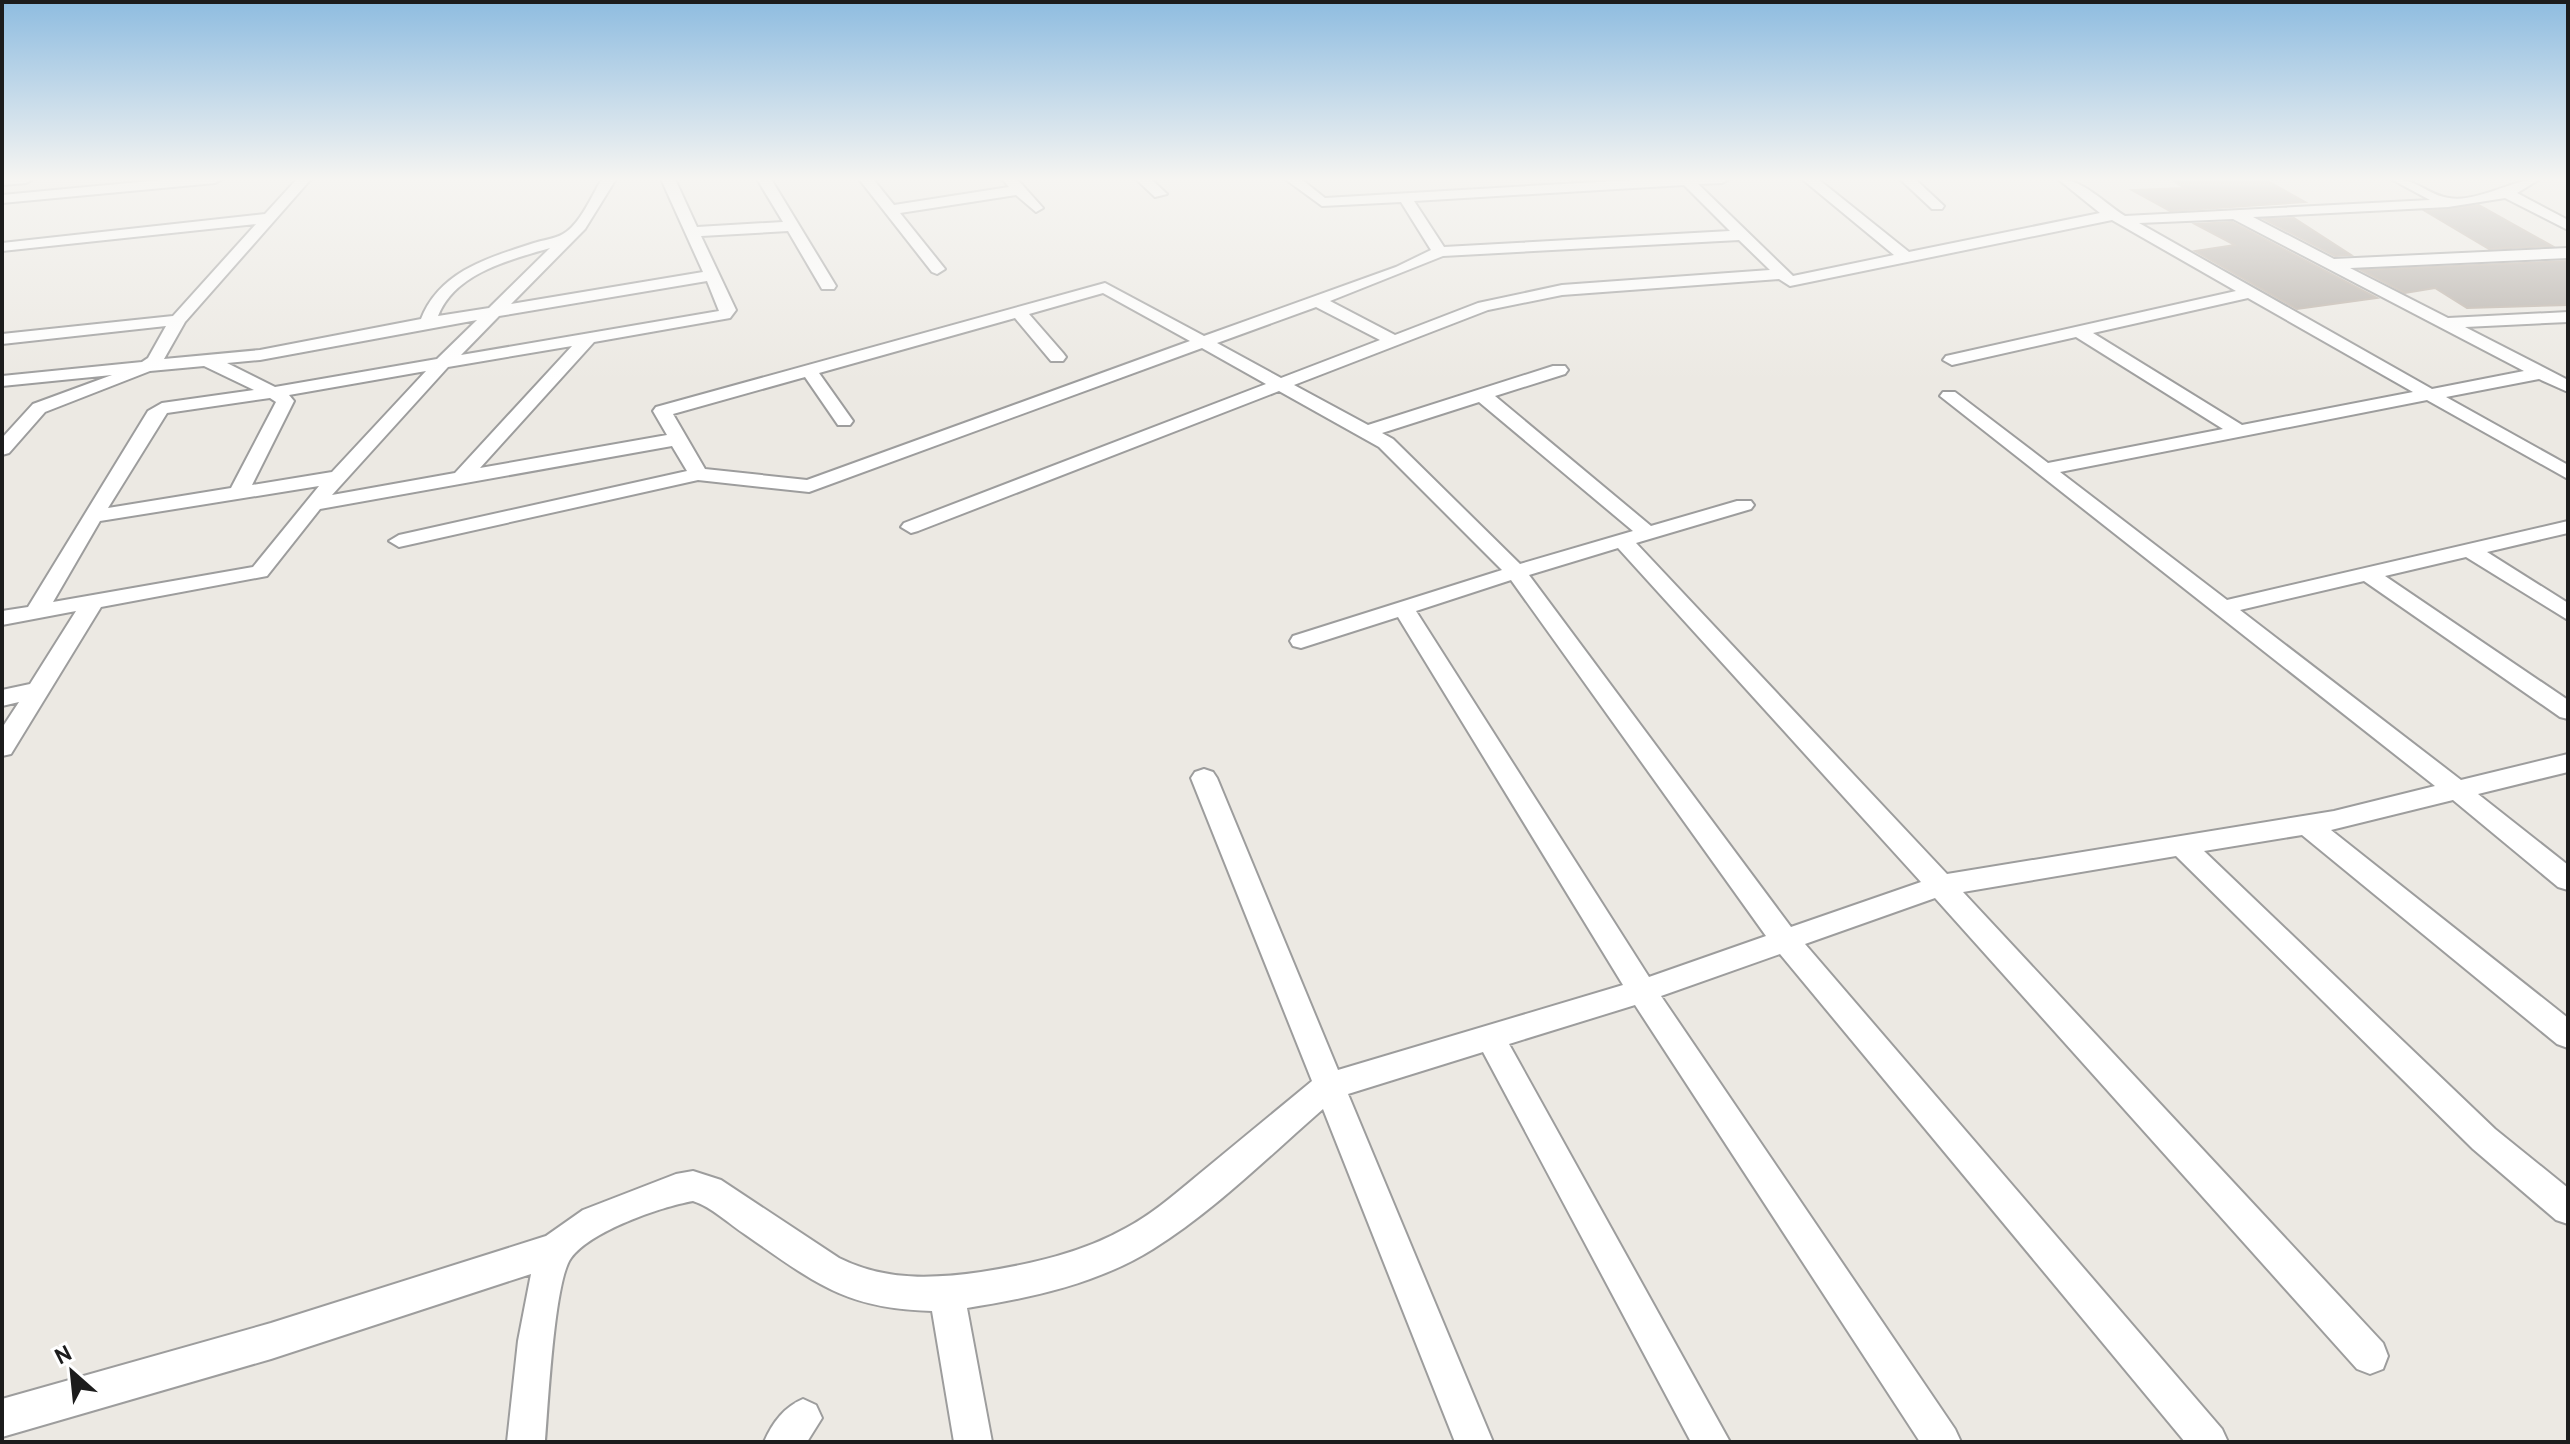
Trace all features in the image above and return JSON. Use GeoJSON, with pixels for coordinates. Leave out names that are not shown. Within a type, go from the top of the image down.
{"type":"FeatureCollection","features":[{"type":"Feature","properties":{"kind":"street"},"geometry":{"type":"LineString","coordinates":[[5,441],[31,414],[52,401],[148,367],[155,361],[178,320],[244,246]]}},
{"type":"Feature","properties":{"kind":"street"},"geometry":{"type":"LineString","coordinates":[[427,324],[441,295],[460,281],[495,263],[543,246]]}},
{"type":"Feature","properties":{"kind":"street"},"geometry":{"type":"LineString","coordinates":[[2,618],[260,572],[337,477],[443,363],[561,246]]}},
{"type":"Feature","properties":{"kind":"street"},"geometry":{"type":"LineString","coordinates":[[36,612],[154,415],[162,408],[275,392],[724,315],[728,310],[699,246]]}},
{"type":"Feature","properties":{"kind":"street"},"geometry":{"type":"LineString","coordinates":[[804,246],[828,286]]}},
{"type":"Feature","properties":{"kind":"street"},"geometry":{"type":"LineString","coordinates":[[919,246],[937,269]]}},
{"type":"Feature","properties":{"kind":"street"},"geometry":{"type":"LineString","coordinates":[[1436,246],[1440,252]]}},
{"type":"Feature","properties":{"kind":"street"},"geometry":{"type":"LineString","coordinates":[[399,541],[698,474],[809,486],[1317,301],[1440,252],[1540,246]]}},
{"type":"Feature","properties":{"kind":"street"},"geometry":{"type":"LineString","coordinates":[[1754,246],[1790,281],[1964,246]]}},
{"type":"Feature","properties":{"kind":"street"},"geometry":{"type":"LineString","coordinates":[[1893,246],[1906,257]]}},
{"type":"Feature","properties":{"kind":"street"},"geometry":{"type":"LineString","coordinates":[[2167,246],[2568,473]]}},
{"type":"Feature","properties":{"kind":"street"},"geometry":{"type":"LineString","coordinates":[[2298,246],[2567,385]]}},
{"type":"Feature","properties":{"kind":"street"},"geometry":{"type":"LineString","coordinates":[[2332,264],[2568,253]]}},
{"type":"Feature","properties":{"kind":"street"},"geometry":{"type":"LineString","coordinates":[[911,527],[1484,306],[1542,293],[1783,274]]}},
{"type":"Feature","properties":{"kind":"street"},"geometry":{"type":"LineString","coordinates":[[2,381],[273,353],[712,275]]}},
{"type":"Feature","properties":{"kind":"street"},"geometry":{"type":"LineString","coordinates":[[698,474],[662,411],[1105,288],[1386,443],[1516,572],[1785,940],[2209,1442]]}},
{"type":"Feature","properties":{"kind":"street"},"geometry":{"type":"LineString","coordinates":[[1952,360],[2248,293]]}},
{"type":"Feature","properties":{"kind":"street"},"geometry":{"type":"LineString","coordinates":[[1317,301],[1394,341]]}},
{"type":"Feature","properties":{"kind":"street"},"geometry":{"type":"LineString","coordinates":[[1018,312],[1057,357]]}},
{"type":"Feature","properties":{"kind":"street"},"geometry":{"type":"LineString","coordinates":[[2445,323],[2568,317]]}},
{"type":"Feature","properties":{"kind":"street"},"geometry":{"type":"LineString","coordinates":[[2,339],[178,320]]}},
{"type":"Feature","properties":{"kind":"street"},"geometry":{"type":"LineString","coordinates":[[2077,330],[2239,431]]}},
{"type":"Feature","properties":{"kind":"street"},"geometry":{"type":"LineString","coordinates":[[460,479],[587,340]]}},
{"type":"Feature","properties":{"kind":"street"},"geometry":{"type":"LineString","coordinates":[[208,361],[244,381],[275,392],[285,401],[238,493]]}},
{"type":"Feature","properties":{"kind":"street"},"geometry":{"type":"LineString","coordinates":[[809,370],[844,421]]}},
{"type":"Feature","properties":{"kind":"street"},"geometry":{"type":"LineString","coordinates":[[1366,432],[1559,370]]}},
{"type":"Feature","properties":{"kind":"street"},"geometry":{"type":"LineString","coordinates":[[2044,469],[2541,373]]}},
{"type":"Feature","properties":{"kind":"street"},"geometry":{"type":"LineString","coordinates":[[1482,395],[1634,536],[1941,885],[2370,1356]]}},
{"type":"Feature","properties":{"kind":"street"},"geometry":{"type":"LineString","coordinates":[[1949,396],[2457,790],[2568,880]]}},
{"type":"Feature","properties":{"kind":"street"},"geometry":{"type":"LineString","coordinates":[[313,504],[678,439]]}},
{"type":"Feature","properties":{"kind":"street"},"geometry":{"type":"LineString","coordinates":[[96,516],[337,477]]}},
{"type":"Feature","properties":{"kind":"street"},"geometry":{"type":"LineString","coordinates":[[1301,641],[1516,572],[1744,505]]}},
{"type":"Feature","properties":{"kind":"street"},"geometry":{"type":"LineString","coordinates":[[2222,608],[2568,527]]}},
{"type":"Feature","properties":{"kind":"street"},"geometry":{"type":"LineString","coordinates":[[2469,550],[2568,613]]}},
{"type":"Feature","properties":{"kind":"street"},"geometry":{"type":"LineString","coordinates":[[2367,574],[2568,711]]}},
{"type":"Feature","properties":{"kind":"street"},"geometry":{"type":"LineString","coordinates":[[2,748],[93,602]]}},
{"type":"Feature","properties":{"kind":"street"},"geometry":{"type":"LineString","coordinates":[[1403,608],[1642,991],[1942,1442]]}},
{"type":"Feature","properties":{"kind":"street"},"geometry":{"type":"LineString","coordinates":[[2,698],[40,689]]}},
{"type":"Feature","properties":{"kind":"street"},"geometry":{"type":"LineString","coordinates":[[2,1418],[271,1341],[557,1249],[582,1229],[676,1189],[693,1186],[709,1191],[827,1270],[855,1284],[891,1293],[947,1294],[1029,1281],[1085,1264],[1138,1240],[1174,1216],[1327,1087],[1642,991],[1941,885],[2306,824],[2568,763]]}},
{"type":"Feature","properties":{"kind":"street"},"geometry":{"type":"LineString","coordinates":[[1204,778],[1327,1087],[1474,1442]]}},
{"type":"Feature","properties":{"kind":"street"},"geometry":{"type":"LineString","coordinates":[[2306,824],[2568,1035]]}},
{"type":"Feature","properties":{"kind":"street"},"geometry":{"type":"LineString","coordinates":[[2181,845],[2484,1139],[2568,1209]]}},
{"type":"Feature","properties":{"kind":"street"},"geometry":{"type":"LineString","coordinates":[[1491,1039],[1711,1442]]}},
{"type":"Feature","properties":{"kind":"street"},"geometry":{"type":"LineString","coordinates":[[526,1442],[546,1278],[557,1249]]}},
{"type":"Feature","properties":{"kind":"street"},"geometry":{"type":"LineString","coordinates":[[947,1294],[973,1442]]}},
{"type":"Feature","properties":{"kind":"building"},"geometry":{"type":"Polygon","coordinates":[[[2226,246],[2279,246],[2377,298],[2297,309],[2195,251],[2226,246]]]}},
{"type":"Feature","properties":{"kind":"building"},"geometry":{"type":"Polygon","coordinates":[[[2317,246],[2338,246],[2351,255],[2335,256],[2317,246]]]}},
{"type":"Feature","properties":{"kind":"building"},"geometry":{"type":"Polygon","coordinates":[[[2485,246],[2544,246],[2489,249],[2485,246]]]}},
{"type":"Feature","properties":{"kind":"building"},"geometry":{"type":"Polygon","coordinates":[[[2568,261],[2568,305],[2467,308],[2435,288],[2405,293],[2361,270],[2568,261]]]}}]}
